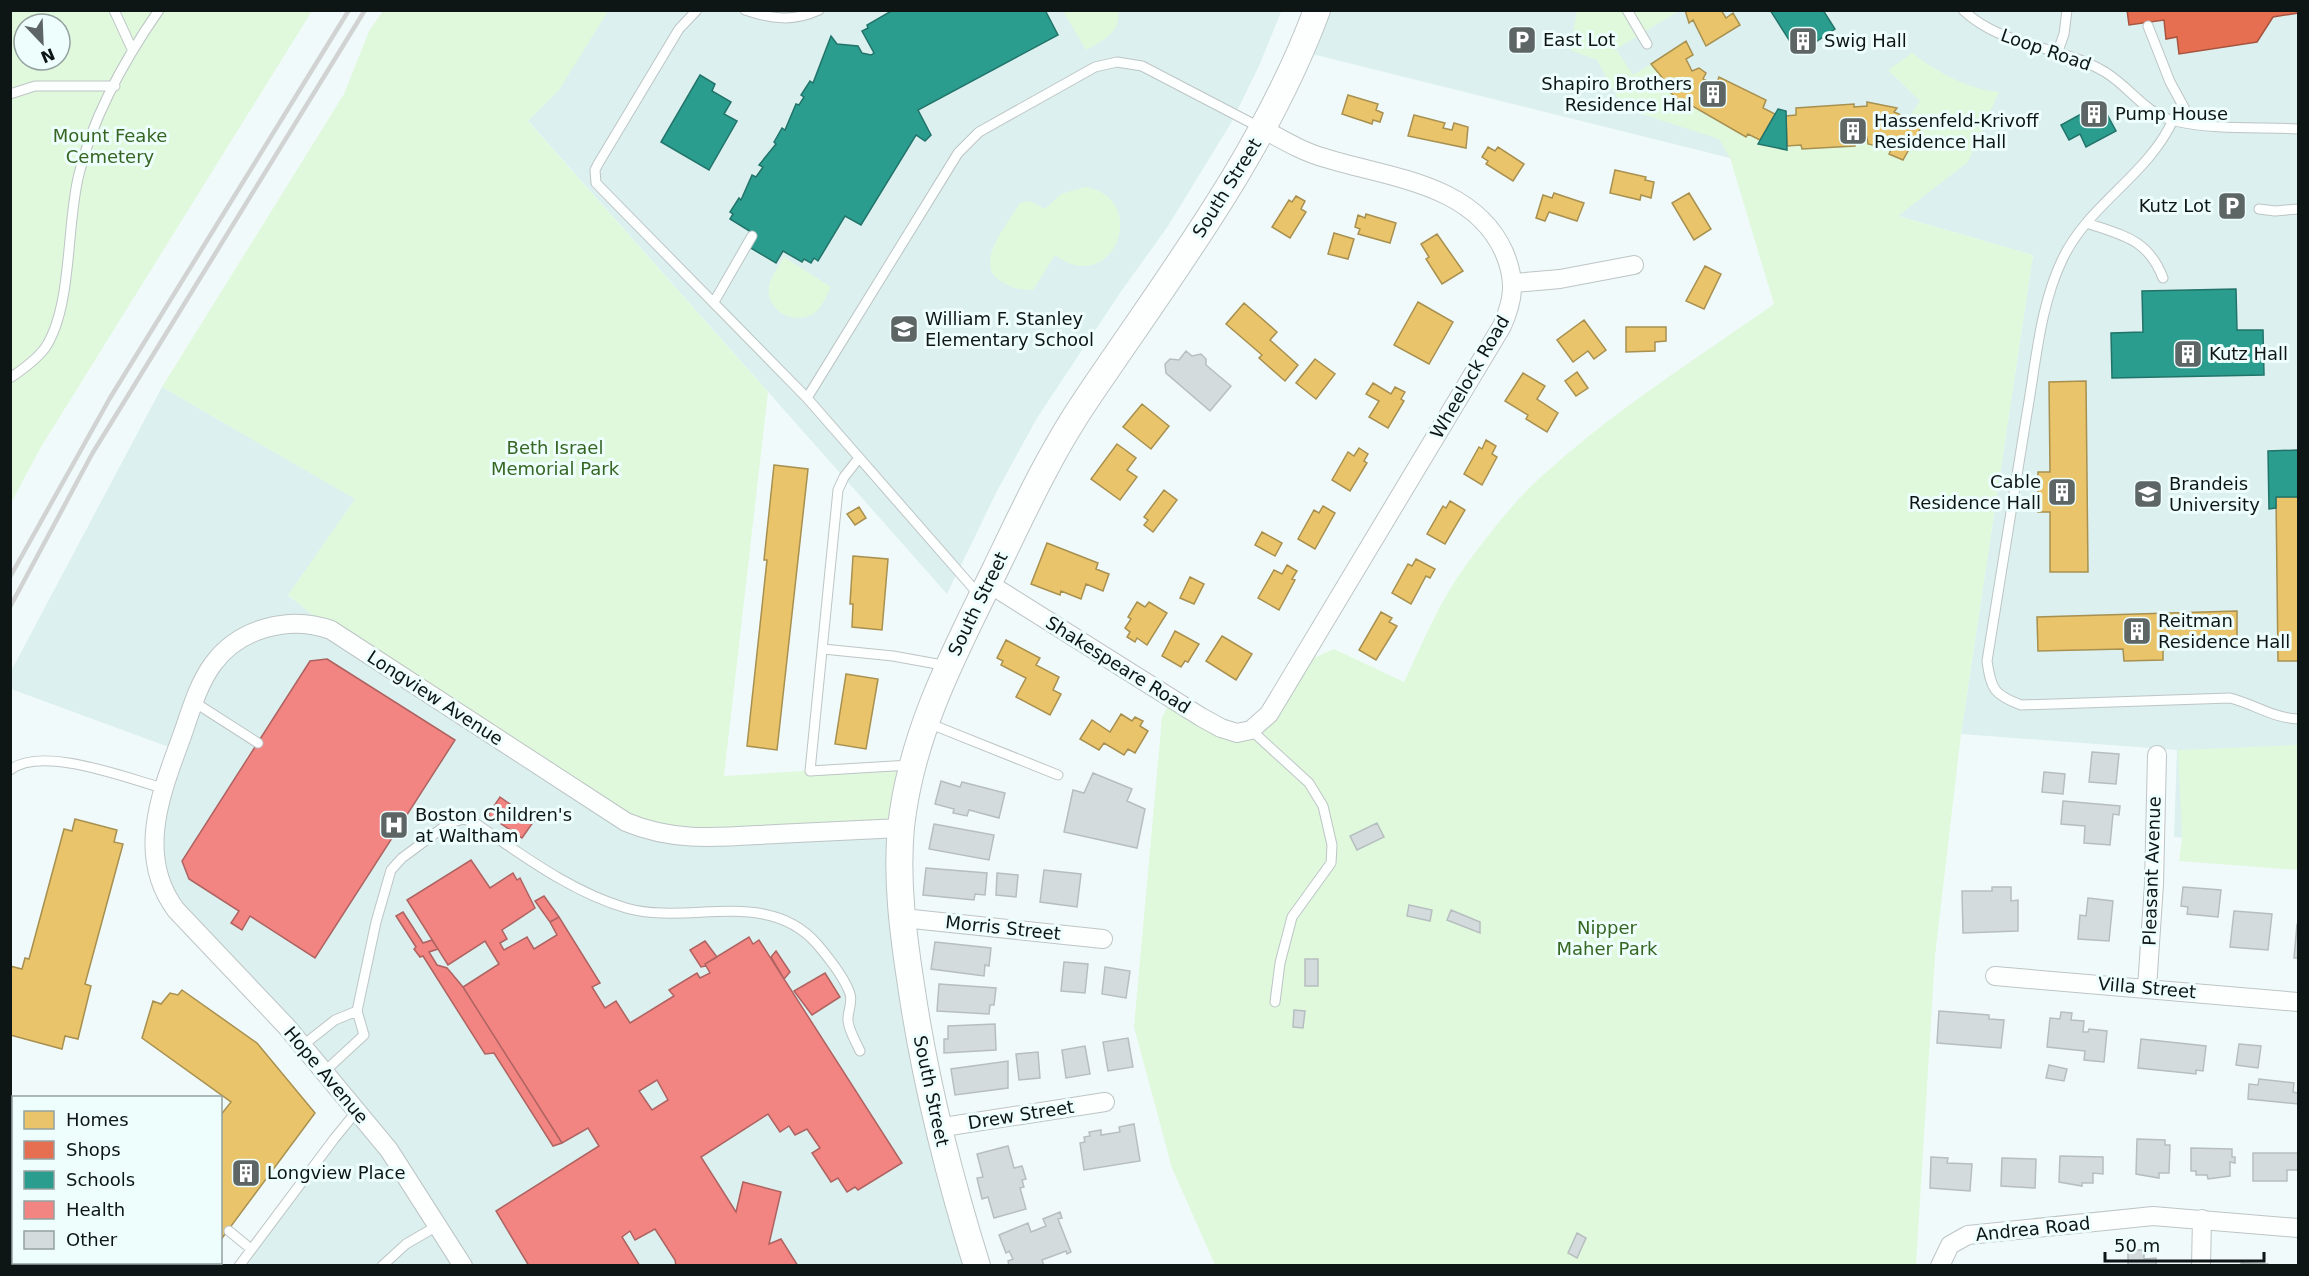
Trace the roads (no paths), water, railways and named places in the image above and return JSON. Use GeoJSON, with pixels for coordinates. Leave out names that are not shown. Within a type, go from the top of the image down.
{"type":"FeatureCollection","features":[{"type":"Feature","properties":{"kind":"main road","name":"South Street"},"geometry":{"type":"LineString","coordinates":[[977,1266],[937,1128],[916,1017],[903,918],[901,828],[912,764],[925,722],[948,666],[1061,440],[1196,238],[1263,129],[1317,10]]}},
{"type":"Feature","properties":{"kind":"street","name":"Wheelock Road"},"geometry":{"type":"LineString","coordinates":[[1251,730],[1269,714],[1502,326],[1512,304],[1514,283],[1508,261],[1493,232],[1475,210],[1437,190],[1311,154],[1263,129]]}},
{"type":"Feature","properties":{"kind":"street"},"geometry":{"type":"LineString","coordinates":[[1514,283],[1560,279],[1634,265]]}},
{"type":"Feature","properties":{"kind":"street","name":"Shakespeare Road"},"geometry":{"type":"LineString","coordinates":[[984,590],[1221,728],[1237,733],[1251,730]]}},
{"type":"Feature","properties":{"kind":"street","name":"Longview Avenue"},"geometry":{"type":"LineString","coordinates":[[169,900],[160,878],[155,850],[155,819],[163,788],[195,702],[213,664],[235,643],[275,625],[316,624],[331,630],[626,822],[648,831],[666,836],[701,838],[901,828]]}},
{"type":"Feature","properties":{"kind":"street","name":"Pleasant Avenue"},"geometry":{"type":"LineString","coordinates":[[2147,988],[2154,874],[2157,755]]}},
{"type":"Feature","properties":{"kind":"street","name":"Hope Avenue"},"geometry":{"type":"LineString","coordinates":[[169,900],[302,1046],[389,1150],[463,1266]]}},
{"type":"Feature","properties":{"kind":"street","name":"Morris Street"},"geometry":{"type":"LineString","coordinates":[[903,918],[1103,939]]}},
{"type":"Feature","properties":{"kind":"street","name":"Villa Street"},"geometry":{"type":"LineString","coordinates":[[1995,976],[2298,1002]]}},
{"type":"Feature","properties":{"kind":"street","name":"Drew Street"},"geometry":{"type":"LineString","coordinates":[[937,1128],[1105,1102]]}},
{"type":"Feature","properties":{"kind":"street","name":"Andrea Road"},"geometry":{"type":"LineString","coordinates":[[1940,1266],[1950,1245],[1968,1235],[2138,1218],[2202,1219],[2298,1228]]}},
{"type":"Feature","properties":{"kind":"street"},"geometry":{"type":"LineString","coordinates":[[2201,1266],[2202,1219]]}},
{"type":"Feature","properties":{"kind":"lane"},"geometry":{"type":"LineString","coordinates":[[114,10],[132,49]]}},
{"type":"Feature","properties":{"kind":"lane"},"geometry":{"type":"LineString","coordinates":[[10,378],[44,349],[54,330],[62,297],[72,208],[79,174],[91,138],[132,49],[159,10]]}},
{"type":"Feature","properties":{"kind":"lane"},"geometry":{"type":"LineString","coordinates":[[697,10],[679,29],[598,164],[594,177],[599,189],[714,302],[807,398],[859,458],[984,590]]}},
{"type":"Feature","properties":{"kind":"lane"},"geometry":{"type":"LineString","coordinates":[[745,10],[766,17],[789,19],[819,10]]}},
{"type":"Feature","properties":{"kind":"lane"},"geometry":{"type":"LineString","coordinates":[[1627,10],[1647,44]]}},
{"type":"Feature","properties":{"kind":"lane","name":"Loop Road"},"geometry":{"type":"LineString","coordinates":[[1963,10],[1974,21],[1997,34],[2085,62],[2105,72],[2155,113],[2173,120],[2193,124],[2298,129]]}},
{"type":"Feature","properties":{"kind":"lane"},"geometry":{"type":"LineString","coordinates":[[2057,54],[2064,34],[2067,10]]}},
{"type":"Feature","properties":{"kind":"lane"},"geometry":{"type":"LineString","coordinates":[[2148,26],[2170,82],[2193,124]]}},
{"type":"Feature","properties":{"kind":"lane"},"geometry":{"type":"LineString","coordinates":[[807,398],[958,153],[979,132],[1095,68],[1126,62],[1142,66],[1179,84],[1263,129]]}},
{"type":"Feature","properties":{"kind":"lane"},"geometry":{"type":"LineString","coordinates":[[10,94],[35,86],[115,86]]}},
{"type":"Feature","properties":{"kind":"lane"},"geometry":{"type":"LineString","coordinates":[[2173,120],[2165,138],[2152,156],[2107,199],[2063,256],[2051,288],[1987,661],[1990,682],[2001,697],[2021,705],[2230,698],[2245,701],[2275,716],[2298,719]]}},
{"type":"Feature","properties":{"kind":"lane"},"geometry":{"type":"LineString","coordinates":[[2259,208],[2275,212],[2298,209]]}},
{"type":"Feature","properties":{"kind":"lane"},"geometry":{"type":"LineString","coordinates":[[2087,223],[2131,238],[2147,249],[2156,261],[2163,278]]}},
{"type":"Feature","properties":{"kind":"lane"},"geometry":{"type":"LineString","coordinates":[[714,302],[752,236]]}},
{"type":"Feature","properties":{"kind":"lane"},"geometry":{"type":"LineString","coordinates":[[10,368],[22,370]]}},
{"type":"Feature","properties":{"kind":"lane"},"geometry":{"type":"LineString","coordinates":[[859,458],[843,477],[838,490],[810,771],[912,764]]}},
{"type":"Feature","properties":{"kind":"lane"},"geometry":{"type":"LineString","coordinates":[[823,649],[893,656],[948,666]]}},
{"type":"Feature","properties":{"kind":"lane"},"geometry":{"type":"LineString","coordinates":[[195,702],[258,743]]}},
{"type":"Feature","properties":{"kind":"lane"},"geometry":{"type":"LineString","coordinates":[[925,722],[1058,775]]}},
{"type":"Feature","properties":{"kind":"lane"},"geometry":{"type":"LineString","coordinates":[[1251,730],[1309,783],[1323,806],[1332,844],[1330,863],[1292,917],[1280,963],[1275,1002]]}},
{"type":"Feature","properties":{"kind":"lane"},"geometry":{"type":"LineString","coordinates":[[10,770],[26,761],[47,759],[163,788]]}},
{"type":"Feature","properties":{"kind":"lane"},"geometry":{"type":"LineString","coordinates":[[324,1071],[364,1035],[357,1011],[376,922],[394,866],[439,829],[454,821],[464,819],[475,823],[563,879],[627,908],[651,912],[742,911],[782,918],[817,944],[847,988],[851,1000],[848,1022],[860,1051]]}},
{"type":"Feature","properties":{"kind":"lane"},"geometry":{"type":"LineString","coordinates":[[302,1046],[335,1020],[357,1011]]}},
{"type":"Feature","properties":{"kind":"lane"},"geometry":{"type":"LineString","coordinates":[[239,1266],[333,1139],[356,1112]]}},
{"type":"Feature","properties":{"kind":"lane"},"geometry":{"type":"LineString","coordinates":[[382,1266],[406,1244],[437,1226]]}},
{"type":"Feature","properties":{"kind":"lane"},"geometry":{"type":"LineString","coordinates":[[228,1231],[251,1249]]}},
{"type":"Feature","properties":{"kind":"railway"},"geometry":{"type":"LineString","coordinates":[[10,577],[110,398],[349,10]]}},
{"type":"Feature","properties":{"kind":"railway"},"geometry":{"type":"LineString","coordinates":[[10,607],[92,454],[365,10]]}},
{"type":"Feature","properties":{"kind":"place","name":"East Lot"},"geometry":{"type":"Point","coordinates":[1522,40]}},
{"type":"Feature","properties":{"kind":"place","name":"Swig Hall"},"geometry":{"type":"Point","coordinates":[1803,41]}},
{"type":"Feature","properties":{"kind":"place","name":"Shapiro Brothers Residence Hal"},"geometry":{"type":"Point","coordinates":[1713,94]}},
{"type":"Feature","properties":{"kind":"place","name":"Pump House"},"geometry":{"type":"Point","coordinates":[2094,114]}},
{"type":"Feature","properties":{"kind":"place","name":"Hassenfeld-Krivoff Residence Hall"},"geometry":{"type":"Point","coordinates":[1853,131]}},
{"type":"Feature","properties":{"kind":"place","name":"Kutz Lot"},"geometry":{"type":"Point","coordinates":[2232,206]}},
{"type":"Feature","properties":{"kind":"place","name":"William F. Stanley Elementary School"},"geometry":{"type":"Point","coordinates":[904,329]}},
{"type":"Feature","properties":{"kind":"place","name":"Kutz Hall"},"geometry":{"type":"Point","coordinates":[2188,354]}},
{"type":"Feature","properties":{"kind":"place","name":"Cable Residence Hall"},"geometry":{"type":"Point","coordinates":[2062,492]}},
{"type":"Feature","properties":{"kind":"place","name":"Brandeis University"},"geometry":{"type":"Point","coordinates":[2148,494]}},
{"type":"Feature","properties":{"kind":"place","name":"Reitman Residence Hall"},"geometry":{"type":"Point","coordinates":[2137,631]}},
{"type":"Feature","properties":{"kind":"place","name":"Boston Children's at Waltham"},"geometry":{"type":"Point","coordinates":[394,825]}},
{"type":"Feature","properties":{"kind":"place","name":"Longview Place"},"geometry":{"type":"Point","coordinates":[246,1173]}},
{"type":"Feature","properties":{"kind":"park label","name":"Mount Feake Cemetery"},"geometry":{"type":"Point","coordinates":[110,146]}},
{"type":"Feature","properties":{"kind":"park label","name":"Beth Israel Memorial Park"},"geometry":{"type":"Point","coordinates":[555,458]}},
{"type":"Feature","properties":{"kind":"park label","name":"Nipper Maher Park"},"geometry":{"type":"Point","coordinates":[1607,938]}}]}
